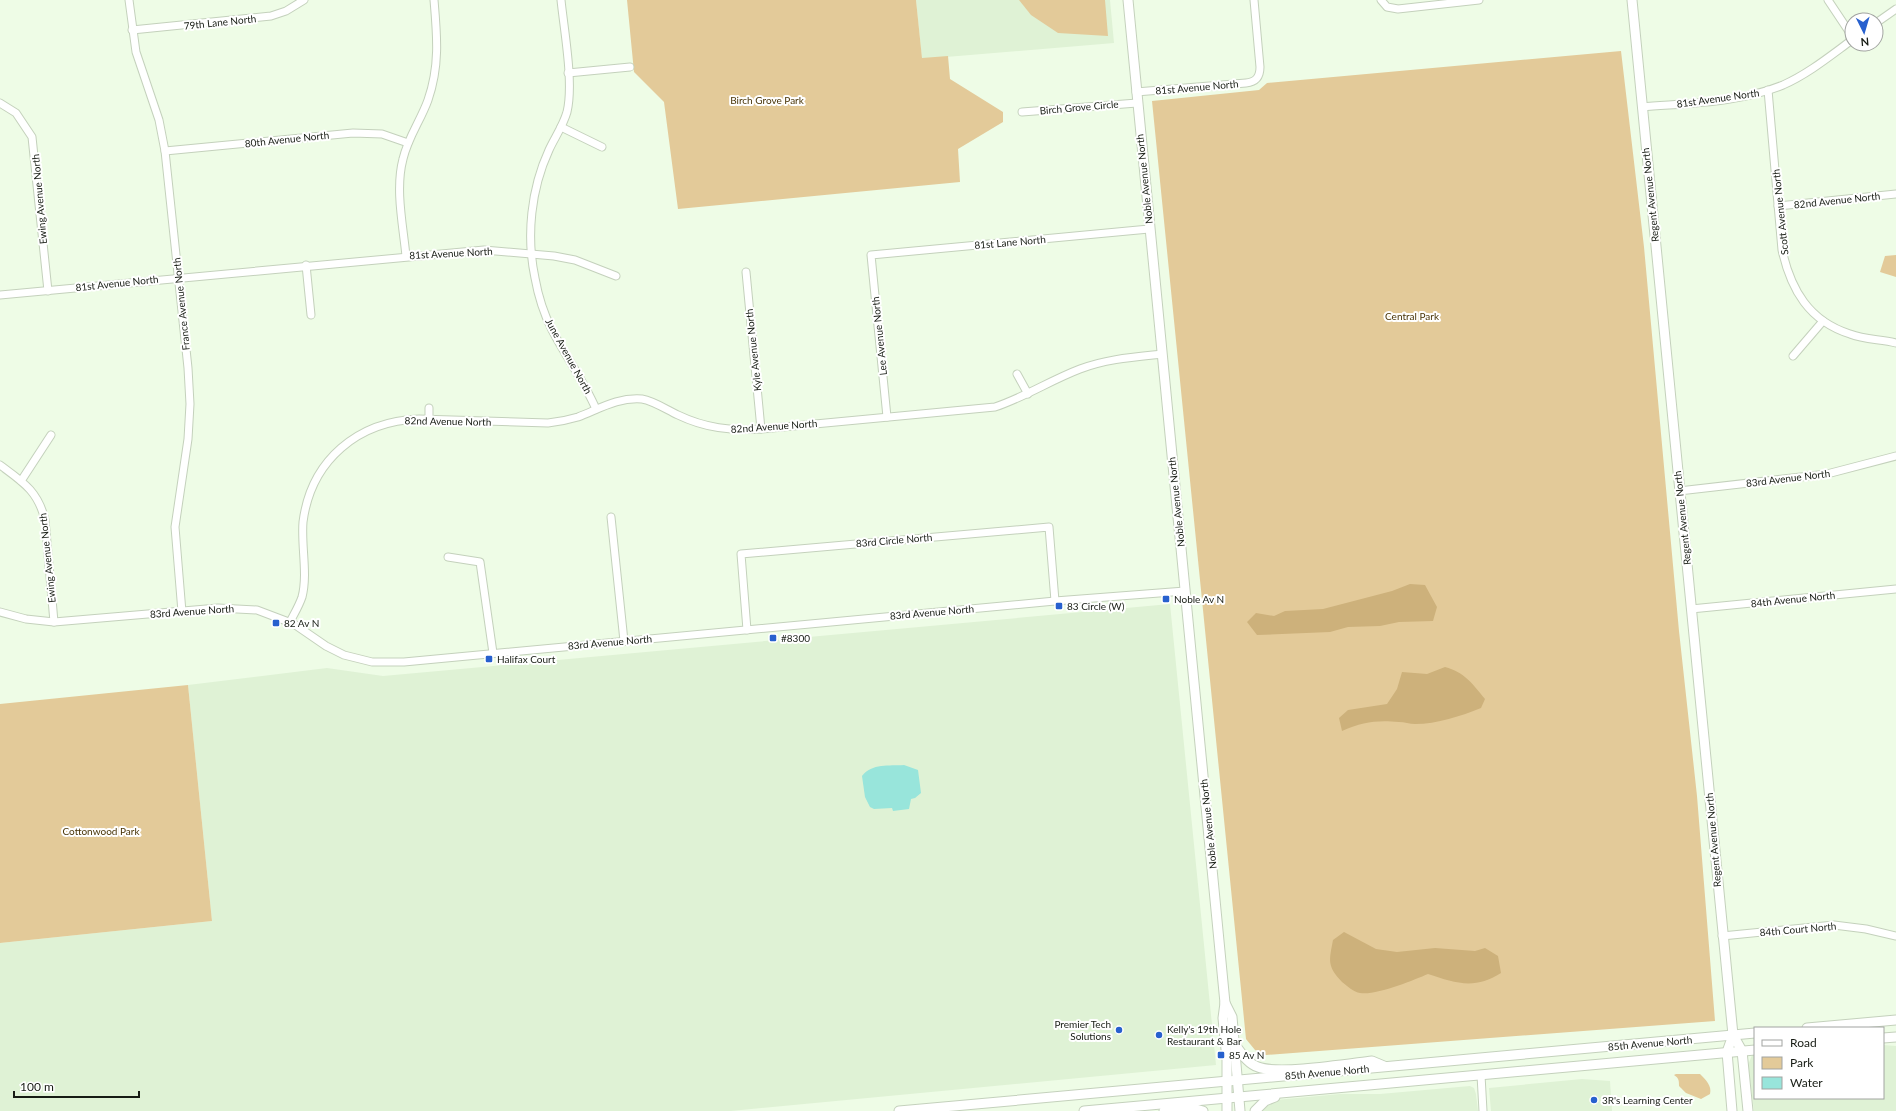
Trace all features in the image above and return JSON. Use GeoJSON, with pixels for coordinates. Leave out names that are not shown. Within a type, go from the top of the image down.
{"type":"FeatureCollection","features":[{"type":"Feature","properties":{"kind":"street","name":"France Avenue North"},"geometry":{"type":"LineString","coordinates":[[129,0],[136,52],[159,120],[165,151],[179,277],[190,404],[188,439],[175,527],[182,612]]}},
{"type":"Feature","properties":{"kind":"street","name":"79th Lane North"},"geometry":{"type":"LineString","coordinates":[[132,30],[271,16],[286,11],[304,0]]}},
{"type":"Feature","properties":{"kind":"street"},"geometry":{"type":"LineString","coordinates":[[406,256],[400,186],[403,159],[408,143],[428,101],[438,59],[434,0]]}},
{"type":"Feature","properties":{"kind":"street","name":"June Avenue North"},"geometry":{"type":"LineString","coordinates":[[561,0],[568,72],[567,111],[540,174],[534,200],[531,226],[531,254],[541,304],[551,329],[586,386],[596,409]]}},
{"type":"Feature","properties":{"kind":"street","name":"Noble Avenue North"},"geometry":{"type":"LineString","coordinates":[[1128,0],[1149,229],[1226,1003],[1223,1018],[1227,1060],[1227,1111]]}},
{"type":"Feature","properties":{"kind":"street","name":"81st Avenue North"},"geometry":{"type":"LineString","coordinates":[[1136,92],[1246,83],[1257,79],[1260,73],[1260,67],[1254,0]]}},
{"type":"Feature","properties":{"kind":"street"},"geometry":{"type":"LineString","coordinates":[[1381,0],[1387,7],[1398,9],[1479,0]]}},
{"type":"Feature","properties":{"kind":"street","name":"Regent Avenue North"},"geometry":{"type":"LineString","coordinates":[[1632,0],[1722,936],[1733,1035],[1742,1051],[1748,1111]]}},
{"type":"Feature","properties":{"kind":"street"},"geometry":{"type":"LineString","coordinates":[[1828,0],[1844,24]]}},
{"type":"Feature","properties":{"kind":"street"},"geometry":{"type":"LineString","coordinates":[[1884,17],[1896,9]]}},
{"type":"Feature","properties":{"kind":"street","name":"81st Avenue North"},"geometry":{"type":"LineString","coordinates":[[1642,107],[1738,97],[1768,90],[1805,73],[1844,46]]}},
{"type":"Feature","properties":{"kind":"street"},"geometry":{"type":"LineString","coordinates":[[568,72],[630,67]]}},
{"type":"Feature","properties":{"kind":"street","name":"Scott Avenue North"},"geometry":{"type":"LineString","coordinates":[[1768,90],[1782,250],[1786,268],[1793,286],[1804,302],[1823,321],[1850,334],[1896,343]]}},
{"type":"Feature","properties":{"kind":"street","name":"Ewing Avenue North"},"geometry":{"type":"LineString","coordinates":[[0,103],[16,113],[25,124],[34,144],[48,291]]}},
{"type":"Feature","properties":{"kind":"street","name":"Birch Grove Circle"},"geometry":{"type":"LineString","coordinates":[[1022,112],[1137,103]]}},
{"type":"Feature","properties":{"kind":"street"},"geometry":{"type":"LineString","coordinates":[[561,127],[602,147]]}},
{"type":"Feature","properties":{"kind":"street","name":"80th Avenue North"},"geometry":{"type":"LineString","coordinates":[[165,151],[353,133],[382,134],[408,143]]}},
{"type":"Feature","properties":{"kind":"street","name":"82nd Avenue North"},"geometry":{"type":"LineString","coordinates":[[1778,206],[1896,194]]}},
{"type":"Feature","properties":{"kind":"street","name":"81st Lane North"},"geometry":{"type":"LineString","coordinates":[[871,255],[1149,229]]}},
{"type":"Feature","properties":{"kind":"street","name":"81st Avenue North"},"geometry":{"type":"LineString","coordinates":[[0,295],[306,265],[484,250],[575,260],[616,276]]}},
{"type":"Feature","properties":{"kind":"street","name":"Lee Avenue North"},"geometry":{"type":"LineString","coordinates":[[871,255],[887,417]]}},
{"type":"Feature","properties":{"kind":"street"},"geometry":{"type":"LineString","coordinates":[[306,265],[311,316]]}},
{"type":"Feature","properties":{"kind":"street","name":"Kyle Avenue North"},"geometry":{"type":"LineString","coordinates":[[746,272],[761,429]]}},
{"type":"Feature","properties":{"kind":"street"},"geometry":{"type":"LineString","coordinates":[[1793,356],[1823,321]]}},
{"type":"Feature","properties":{"kind":"street","name":"82nd Avenue North"},"geometry":{"type":"LineString","coordinates":[[290,622],[301,598],[303,588],[304,520],[314,484],[323,468],[339,449],[364,431],[382,424],[401,420],[548,423],[564,421],[622,400],[644,400],[695,423],[712,428],[731,430],[761,429],[995,407],[1028,394],[1080,369],[1105,362],[1162,354]]}},
{"type":"Feature","properties":{"kind":"street"},"geometry":{"type":"LineString","coordinates":[[1017,374],[1028,394]]}},
{"type":"Feature","properties":{"kind":"street"},"geometry":{"type":"LineString","coordinates":[[428,420],[429,408]]}},
{"type":"Feature","properties":{"kind":"street"},"geometry":{"type":"LineString","coordinates":[[21,480],[51,435]]}},
{"type":"Feature","properties":{"kind":"street","name":"83rd Avenue North"},"geometry":{"type":"LineString","coordinates":[[1679,490],[1827,474],[1896,456]]}},
{"type":"Feature","properties":{"kind":"street","name":"Ewing Avenue North"},"geometry":{"type":"LineString","coordinates":[[0,465],[30,488],[42,509],[54,622]]}},
{"type":"Feature","properties":{"kind":"street"},"geometry":{"type":"LineString","coordinates":[[612,517],[624,641]]}},
{"type":"Feature","properties":{"kind":"street","name":"83rd Circle North"},"geometry":{"type":"LineString","coordinates":[[748,630],[741,554],[1049,527],[1055,601]]}},
{"type":"Feature","properties":{"kind":"street"},"geometry":{"type":"LineString","coordinates":[[448,557],[480,562],[493,653]]}},
{"type":"Feature","properties":{"kind":"street","name":"84th Avenue North"},"geometry":{"type":"LineString","coordinates":[[1691,609],[1896,589]]}},
{"type":"Feature","properties":{"kind":"street","name":"83rd Avenue North"},"geometry":{"type":"LineString","coordinates":[[0,612],[26,619],[54,622],[237,608],[257,610],[290,622],[326,646],[344,655],[372,662],[404,662],[1055,601],[1185,591]]}},
{"type":"Feature","properties":{"kind":"street","name":"84th Court North"},"geometry":{"type":"LineString","coordinates":[[1722,936],[1834,925],[1866,929],[1896,936]]}},
{"type":"Feature","properties":{"kind":"street","name":"Noble Avenue North"},"geometry":{"type":"LineString","coordinates":[[1226,1003],[1232,1016],[1236,1046],[1240,1111]]}},
{"type":"Feature","properties":{"kind":"street"},"geometry":{"type":"LineString","coordinates":[[1818,1027],[1896,1020]]}},
{"type":"Feature","properties":{"kind":"street","name":"85th Avenue North"},"geometry":{"type":"LineString","coordinates":[[899,1111],[1754,1033]]}},
{"type":"Feature","properties":{"kind":"street","name":"Regent Avenue North"},"geometry":{"type":"LineString","coordinates":[[1732,1111],[1727,1052],[1733,1035]]}},
{"type":"Feature","properties":{"kind":"street"},"geometry":{"type":"LineString","coordinates":[[1884,1038],[1896,1037]]}},
{"type":"Feature","properties":{"kind":"street"},"geometry":{"type":"LineString","coordinates":[[1236,1046],[1251,1063],[1267,1069],[1286,1069],[1372,1061],[1386,1067]]}},
{"type":"Feature","properties":{"kind":"street","name":"85th Avenue North"},"geometry":{"type":"LineString","coordinates":[[1086,1111],[1754,1050]]}},
{"type":"Feature","properties":{"kind":"street"},"geometry":{"type":"LineString","coordinates":[[1481,1075],[1483,1111]]}},
{"type":"Feature","properties":{"kind":"street"},"geometry":{"type":"LineString","coordinates":[[1255,1111],[1269,1099],[1291,1092]]}},
{"type":"Feature","properties":{"kind":"street"},"geometry":{"type":"LineString","coordinates":[[1164,1111],[1196,1109],[1203,1111]]}},
{"type":"Feature","properties":{"kind":"shaded area"},"geometry":{"type":"Polygon","coordinates":[[[916,0],[1110,0],[1114,43],[922,59],[916,0]]]}},
{"type":"Feature","properties":{"kind":"shaded area"},"geometry":{"type":"Polygon","coordinates":[[[1410,584],[1425,585],[1437,607],[1433,621],[1399,622],[1380,626],[1348,627],[1330,632],[1257,635],[1247,622],[1256,613],[1274,616],[1285,611],[1323,609],[1392,591],[1410,584]]]}},
{"type":"Feature","properties":{"kind":"shaded area"},"geometry":{"type":"Polygon","coordinates":[[[1170,604],[1216,1065],[731,1111],[0,1111],[0,943],[212,921],[188,685],[327,668],[383,676],[1170,604]]]}},
{"type":"Feature","properties":{"kind":"shaded area"},"geometry":{"type":"Polygon","coordinates":[[[1445,667],[1463,675],[1476,688],[1485,699],[1481,708],[1457,717],[1432,723],[1415,724],[1391,721],[1376,722],[1363,724],[1342,731],[1339,718],[1348,710],[1387,704],[1397,689],[1402,672],[1427,674],[1445,667]]]}},
{"type":"Feature","properties":{"kind":"shaded area"},"geometry":{"type":"Polygon","coordinates":[[[1344,932],[1376,949],[1397,952],[1435,948],[1475,951],[1485,948],[1498,956],[1501,973],[1482,982],[1474,983],[1456,982],[1428,974],[1384,990],[1360,993],[1351,989],[1342,982],[1334,972],[1330,963],[1333,940],[1344,932]]]}},
{"type":"Feature","properties":{"kind":"shaded area"},"geometry":{"type":"Polygon","coordinates":[[[1884,1045],[1896,1046],[1896,1111],[1754,1111],[1748,1065],[1752,1055],[1754,1055],[1754,1099],[1884,1099],[1884,1045]]]}},
{"type":"Feature","properties":{"kind":"shaded area"},"geometry":{"type":"Polygon","coordinates":[[[1582,1079],[1610,1081],[1612,1111],[1491,1111],[1489,1088],[1582,1079]]]}},
{"type":"Feature","properties":{"kind":"shaded area"},"geometry":{"type":"Polygon","coordinates":[[[1470,1086],[1474,1088],[1476,1094],[1478,1111],[1261,1111],[1275,1100],[1340,1094],[1380,1094],[1470,1086]]]}},
{"type":"Feature","properties":{"kind":"green space","name":"Birch Grove Park"},"geometry":{"type":"Polygon","coordinates":[[[627,0],[916,0],[922,58],[948,56],[950,79],[1003,112],[1003,122],[958,149],[960,182],[678,209],[664,102],[634,72],[627,0]]]}},
{"type":"Feature","properties":{"kind":"green space"},"geometry":{"type":"Polygon","coordinates":[[[1019,0],[1105,0],[1108,36],[1058,33],[1031,15],[1019,0]]]}},
{"type":"Feature","properties":{"kind":"green space","name":"Central Park"},"geometry":{"type":"Polygon","coordinates":[[[1621,51],[1644,247],[1679,631],[1697,796],[1715,1021],[1266,1055],[1255,1050],[1246,1039],[1152,101],[1259,90],[1267,83],[1621,51]]]}},
{"type":"Feature","properties":{"kind":"green space"},"geometry":{"type":"Polygon","coordinates":[[[1896,255],[1896,277],[1880,272],[1885,256],[1896,255]]]}},
{"type":"Feature","properties":{"kind":"green space","name":"Cottonwood Park"},"geometry":{"type":"Polygon","coordinates":[[[188,685],[212,921],[0,943],[0,704],[188,685]]]}},
{"type":"Feature","properties":{"kind":"green space"},"geometry":{"type":"Polygon","coordinates":[[[1700,1074],[1709,1086],[1710,1094],[1701,1099],[1686,1093],[1679,1086],[1677,1077],[1674,1075],[1700,1074]]]}},
{"type":"Feature","properties":{"kind":"water"},"geometry":{"type":"Polygon","coordinates":[[[887,765],[904,765],[918,770],[921,793],[915,798],[911,799],[909,809],[893,811],[892,808],[874,809],[870,807],[865,797],[862,776],[866,772],[876,767],[887,765]]]}},
{"type":"Feature","properties":{"kind":"place","name":"Noble Av N"},"geometry":{"type":"Point","coordinates":[1166,599]}},
{"type":"Feature","properties":{"kind":"place","name":"83 Circle (W)"},"geometry":{"type":"Point","coordinates":[1059,606]}},
{"type":"Feature","properties":{"kind":"place","name":"82 Av N"},"geometry":{"type":"Point","coordinates":[276,623]}},
{"type":"Feature","properties":{"kind":"place","name":"#8300"},"geometry":{"type":"Point","coordinates":[773,638]}},
{"type":"Feature","properties":{"kind":"place","name":"Halifax Court"},"geometry":{"type":"Point","coordinates":[489,659]}},
{"type":"Feature","properties":{"kind":"place","name":"Premier Tech Solutions"},"geometry":{"type":"Point","coordinates":[1119,1030]}},
{"type":"Feature","properties":{"kind":"place","name":"Kelly's 19th Hole Restaurant & Bar"},"geometry":{"type":"Point","coordinates":[1159,1035]}},
{"type":"Feature","properties":{"kind":"place","name":"85 Av N"},"geometry":{"type":"Point","coordinates":[1221,1055]}},
{"type":"Feature","properties":{"kind":"place","name":"3R's Learning Center"},"geometry":{"type":"Point","coordinates":[1594,1100]}}]}
